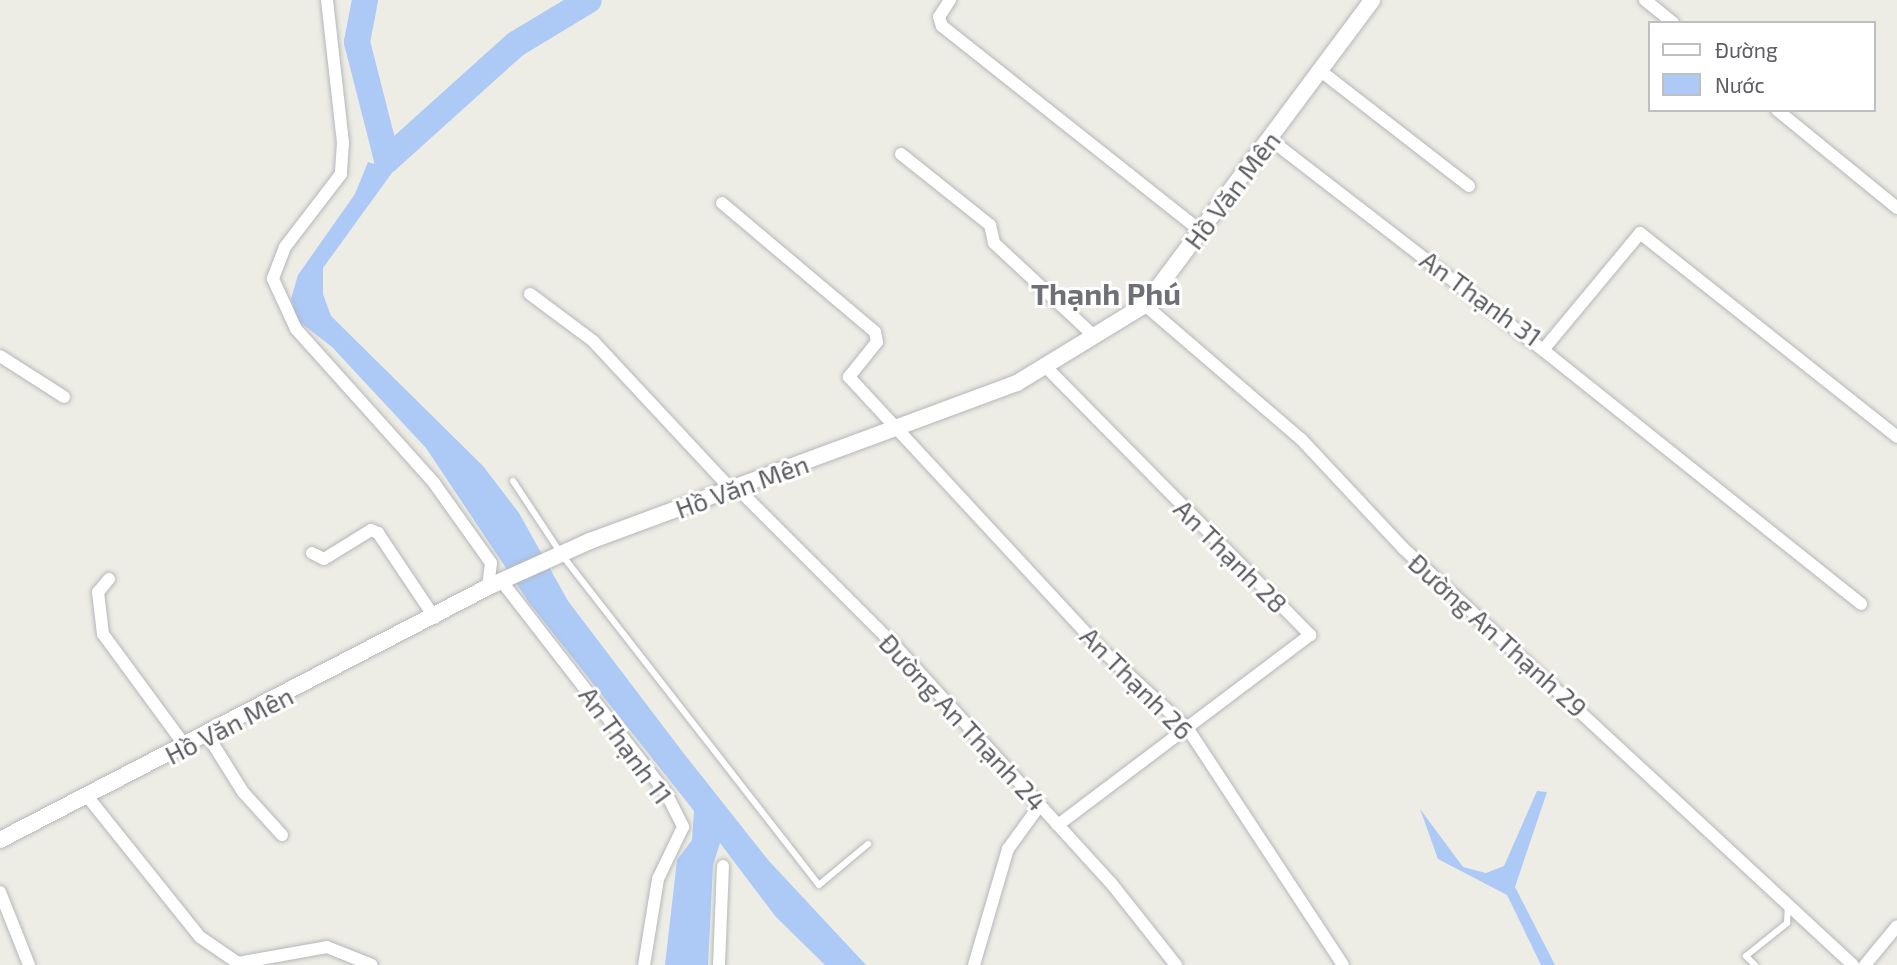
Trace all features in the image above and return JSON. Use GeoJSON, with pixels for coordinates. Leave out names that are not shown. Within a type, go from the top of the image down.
{"type":"FeatureCollection","features":[{"type":"Feature","properties":{"kind":"street"},"geometry":{"type":"LineString","coordinates":[[327,0],[343,143],[341,174],[285,247],[273,279],[296,329],[434,483],[491,563],[500,584]]}},
{"type":"Feature","properties":{"kind":"street"},"geometry":{"type":"LineString","coordinates":[[950,0],[939,16],[942,26],[1201,231]]}},
{"type":"Feature","properties":{"kind":"street","name":"Hồ Văn Mên"},"geometry":{"type":"LineString","coordinates":[[0,840],[557,557],[895,429],[1045,366],[1145,305],[1322,72],[1372,0]]}},
{"type":"Feature","properties":{"kind":"street"},"geometry":{"type":"LineString","coordinates":[[1645,0],[1671,21]]}},
{"type":"Feature","properties":{"kind":"street"},"geometry":{"type":"LineString","coordinates":[[1322,72],[1469,186]]}},
{"type":"Feature","properties":{"kind":"street"},"geometry":{"type":"LineString","coordinates":[[1778,112],[1897,208]]}},
{"type":"Feature","properties":{"kind":"street","name":"An Thạnh 31"},"geometry":{"type":"LineString","coordinates":[[1271,139],[1543,350],[1640,233],[1897,437]]}},
{"type":"Feature","properties":{"kind":"street"},"geometry":{"type":"LineString","coordinates":[[901,154],[989,225],[994,243],[1094,336]]}},
{"type":"Feature","properties":{"kind":"street","name":"An Thạnh 26"},"geometry":{"type":"LineString","coordinates":[[722,203],[875,332],[877,342],[849,377],[1105,653],[1188,729],[1343,965]]}},
{"type":"Feature","properties":{"kind":"street","name":"Đường An Thạnh 24"},"geometry":{"type":"LineString","coordinates":[[530,294],[593,341],[736,490],[897,648],[1058,825],[1175,965]]}},
{"type":"Feature","properties":{"kind":"street","name":"Đường An Thạnh 29"},"geometry":{"type":"LineString","coordinates":[[1145,305],[1301,439],[1403,548],[1853,965]]}},
{"type":"Feature","properties":{"kind":"street"},"geometry":{"type":"LineString","coordinates":[[1543,350],[1861,604]]}},
{"type":"Feature","properties":{"kind":"street"},"geometry":{"type":"LineString","coordinates":[[0,356],[64,397]]}},
{"type":"Feature","properties":{"kind":"street","name":"An Thạnh 28"},"geometry":{"type":"LineString","coordinates":[[1045,366],[1310,635],[1188,729]]}},
{"type":"Feature","properties":{"kind":"street"},"geometry":{"type":"LineString","coordinates":[[312,553],[324,559],[371,530],[378,533],[435,618]]}},
{"type":"Feature","properties":{"kind":"street"},"geometry":{"type":"LineString","coordinates":[[109,579],[98,592],[103,635],[186,747]]}},
{"type":"Feature","properties":{"kind":"street","name":"An Thạnh 11"},"geometry":{"type":"LineString","coordinates":[[500,584],[666,793],[683,827],[667,849],[658,879],[644,965]]}},
{"type":"Feature","properties":{"kind":"street"},"geometry":{"type":"LineString","coordinates":[[1058,825],[1188,729]]}},
{"type":"Feature","properties":{"kind":"street"},"geometry":{"type":"LineString","coordinates":[[208,736],[243,792],[282,835]]}},
{"type":"Feature","properties":{"kind":"street"},"geometry":{"type":"LineString","coordinates":[[88,796],[200,937],[238,962],[327,947],[372,965]]}},
{"type":"Feature","properties":{"kind":"street"},"geometry":{"type":"LineString","coordinates":[[974,965],[1008,849],[1040,805]]}},
{"type":"Feature","properties":{"kind":"street"},"geometry":{"type":"LineString","coordinates":[[719,965],[723,866]]}},
{"type":"Feature","properties":{"kind":"street"},"geometry":{"type":"LineString","coordinates":[[0,892],[29,965]]}},
{"type":"Feature","properties":{"kind":"street"},"geometry":{"type":"LineString","coordinates":[[1864,965],[1897,926]]}},
{"type":"Feature","properties":{"kind":"lane"},"geometry":{"type":"LineString","coordinates":[[513,481],[557,557],[819,886],[868,844]]}},
{"type":"Feature","properties":{"kind":"lane"},"geometry":{"type":"LineString","coordinates":[[1755,965],[1746,956],[1787,923],[1786,901]]}},
{"type":"Feature","properties":{"kind":"water"},"geometry":{"type":"Polygon","coordinates":[[[368,162],[394,170],[323,268],[323,294],[331,316],[483,466],[519,513],[568,601],[685,755],[769,861],[866,965],[825,965],[776,917],[720,843],[713,865],[708,965],[665,965],[677,860],[692,840],[694,811],[530,604],[426,448],[332,347],[297,320],[291,299],[298,275],[355,194],[368,162]]]}},
{"type":"Feature","properties":{"kind":"water"},"geometry":{"type":"Polygon","coordinates":[[[1537,791],[1547,792],[1515,887],[1555,965],[1541,965],[1507,895],[1438,859],[1420,809],[1463,867],[1486,873],[1504,866],[1537,791]]]}},
{"type":"Feature","properties":{"kind":"waterway"},"geometry":{"type":"LineString","coordinates":[[365,0],[357,42],[387,160],[516,44],[589,0]]}},
{"type":"Feature","properties":{"kind":"district","name":"Thạnh Phú"},"geometry":{"type":"Point","coordinates":[1106,293]}}]}
